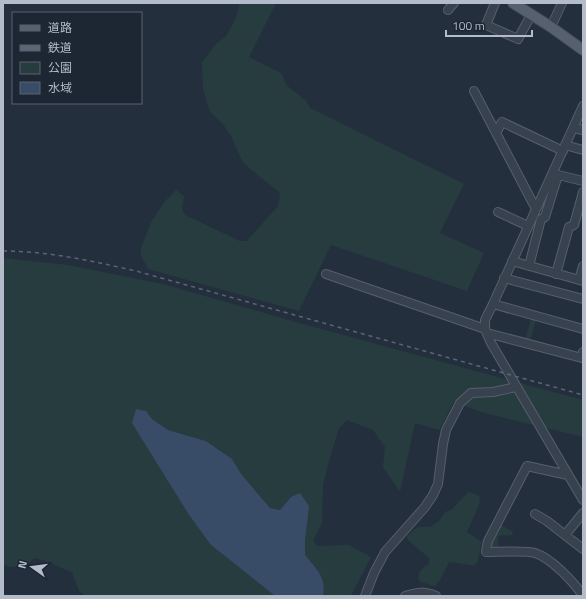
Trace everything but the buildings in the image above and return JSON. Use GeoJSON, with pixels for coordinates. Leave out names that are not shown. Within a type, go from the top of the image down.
{"type":"FeatureCollection","features":[{"type":"Feature","properties":{"kind":"main road"},"geometry":{"type":"LineString","coordinates":[[513,3],[551,27],[583,50]]}},
{"type":"Feature","properties":{"kind":"street"},"geometry":{"type":"LineString","coordinates":[[448,10],[454,3]]}},
{"type":"Feature","properties":{"kind":"street"},"geometry":{"type":"LineString","coordinates":[[495,3],[486,25],[518,39],[531,15]]}},
{"type":"Feature","properties":{"kind":"street"},"geometry":{"type":"LineString","coordinates":[[551,27],[562,3]]}},
{"type":"Feature","properties":{"kind":"street"},"geometry":{"type":"LineString","coordinates":[[474,91],[536,210]]}},
{"type":"Feature","properties":{"kind":"street"},"geometry":{"type":"LineString","coordinates":[[529,266],[541,219],[546,217],[564,148],[583,106]]}},
{"type":"Feature","properties":{"kind":"street"},"geometry":{"type":"LineString","coordinates":[[496,133],[502,122],[564,148],[583,150]]}},
{"type":"Feature","properties":{"kind":"street"},"geometry":{"type":"LineString","coordinates":[[574,128],[583,130]]}},
{"type":"Feature","properties":{"kind":"street"},"geometry":{"type":"LineString","coordinates":[[556,174],[528,226],[492,304],[486,320],[486,331],[516,387],[582,496]]}},
{"type":"Feature","properties":{"kind":"street"},"geometry":{"type":"LineString","coordinates":[[556,174],[583,181]]}},
{"type":"Feature","properties":{"kind":"street"},"geometry":{"type":"LineString","coordinates":[[556,274],[568,227],[574,225],[583,192]]}},
{"type":"Feature","properties":{"kind":"street"},"geometry":{"type":"LineString","coordinates":[[498,212],[528,226]]}},
{"type":"Feature","properties":{"kind":"street"},"geometry":{"type":"LineString","coordinates":[[512,261],[581,281],[583,266]]}},
{"type":"Feature","properties":{"kind":"street"},"geometry":{"type":"LineString","coordinates":[[326,274],[486,331],[582,358],[583,352]]}},
{"type":"Feature","properties":{"kind":"street"},"geometry":{"type":"LineString","coordinates":[[504,278],[583,299]]}},
{"type":"Feature","properties":{"kind":"street"},"geometry":{"type":"LineString","coordinates":[[492,304],[583,329]]}},
{"type":"Feature","properties":{"kind":"street"},"geometry":{"type":"LineString","coordinates":[[365,596],[374,573],[385,552],[425,507],[433,495],[438,484],[446,430],[460,403],[471,393],[493,392],[516,387]]}},
{"type":"Feature","properties":{"kind":"street"},"geometry":{"type":"LineString","coordinates":[[568,475],[527,466],[488,541],[486,552],[534,552],[543,556],[577,588],[583,596]]}},
{"type":"Feature","properties":{"kind":"street"},"geometry":{"type":"LineString","coordinates":[[565,535],[583,513]]}},
{"type":"Feature","properties":{"kind":"street"},"geometry":{"type":"LineString","coordinates":[[535,514],[547,521],[583,550]]}},
{"type":"Feature","properties":{"kind":"street"},"geometry":{"type":"LineString","coordinates":[[405,596],[416,592],[426,592],[436,596]]}},
{"type":"Feature","properties":{"kind":"green space"},"geometry":{"type":"Polygon","coordinates":[[[240,3],[276,3],[249,57],[281,73],[287,85],[306,101],[310,108],[464,184],[440,233],[484,253],[467,291],[331,245],[299,311],[148,269],[141,256],[141,248],[151,222],[165,201],[176,190],[184,196],[182,208],[185,215],[240,241],[247,241],[278,206],[280,193],[243,163],[231,136],[222,123],[210,112],[203,89],[202,62],[216,44],[226,36],[236,18],[240,3]]]}},
{"type":"Feature","properties":{"kind":"green space"},"geometry":{"type":"Polygon","coordinates":[[[3,258],[68,265],[163,284],[303,324],[583,400],[583,437],[484,413],[454,402],[439,430],[415,423],[400,492],[383,467],[385,447],[373,430],[347,420],[339,428],[331,454],[323,484],[322,523],[313,541],[317,546],[349,545],[371,557],[351,596],[323,596],[324,589],[322,578],[317,569],[305,556],[305,540],[291,497],[280,510],[270,508],[242,475],[232,459],[206,441],[168,430],[152,419],[146,411],[136,409],[133,423],[189,515],[211,545],[275,596],[86,596],[79,591],[72,572],[44,560],[34,558],[25,567],[11,567],[3,565],[3,258]]]}},
{"type":"Feature","properties":{"kind":"green space"},"geometry":{"type":"Polygon","coordinates":[[[531,319],[536,320],[530,342],[525,340],[531,319]]]}},
{"type":"Feature","properties":{"kind":"green space"},"geometry":{"type":"Polygon","coordinates":[[[468,492],[480,497],[479,505],[467,532],[482,542],[478,560],[475,565],[449,562],[440,580],[435,586],[419,581],[419,573],[429,564],[429,558],[408,540],[407,536],[416,528],[430,527],[439,521],[445,512],[451,510],[468,492]]]}},
{"type":"Feature","properties":{"kind":"green space"},"geometry":{"type":"Polygon","coordinates":[[[499,524],[513,532],[512,535],[498,536],[498,548],[495,550],[490,546],[499,524]]]}},
{"type":"Feature","properties":{"kind":"water"},"geometry":{"type":"Polygon","coordinates":[[[136,409],[146,411],[152,419],[168,430],[206,441],[232,459],[242,475],[270,508],[280,510],[291,497],[300,493],[309,506],[305,540],[305,555],[317,569],[322,578],[324,589],[323,596],[275,596],[211,545],[189,515],[132,423],[136,409]]]}},
{"type":"Feature","properties":{"kind":"railway"},"geometry":{"type":"LineString","coordinates":[[3,251],[20,251],[53,255],[86,260],[136,271],[583,395]]}}]}
